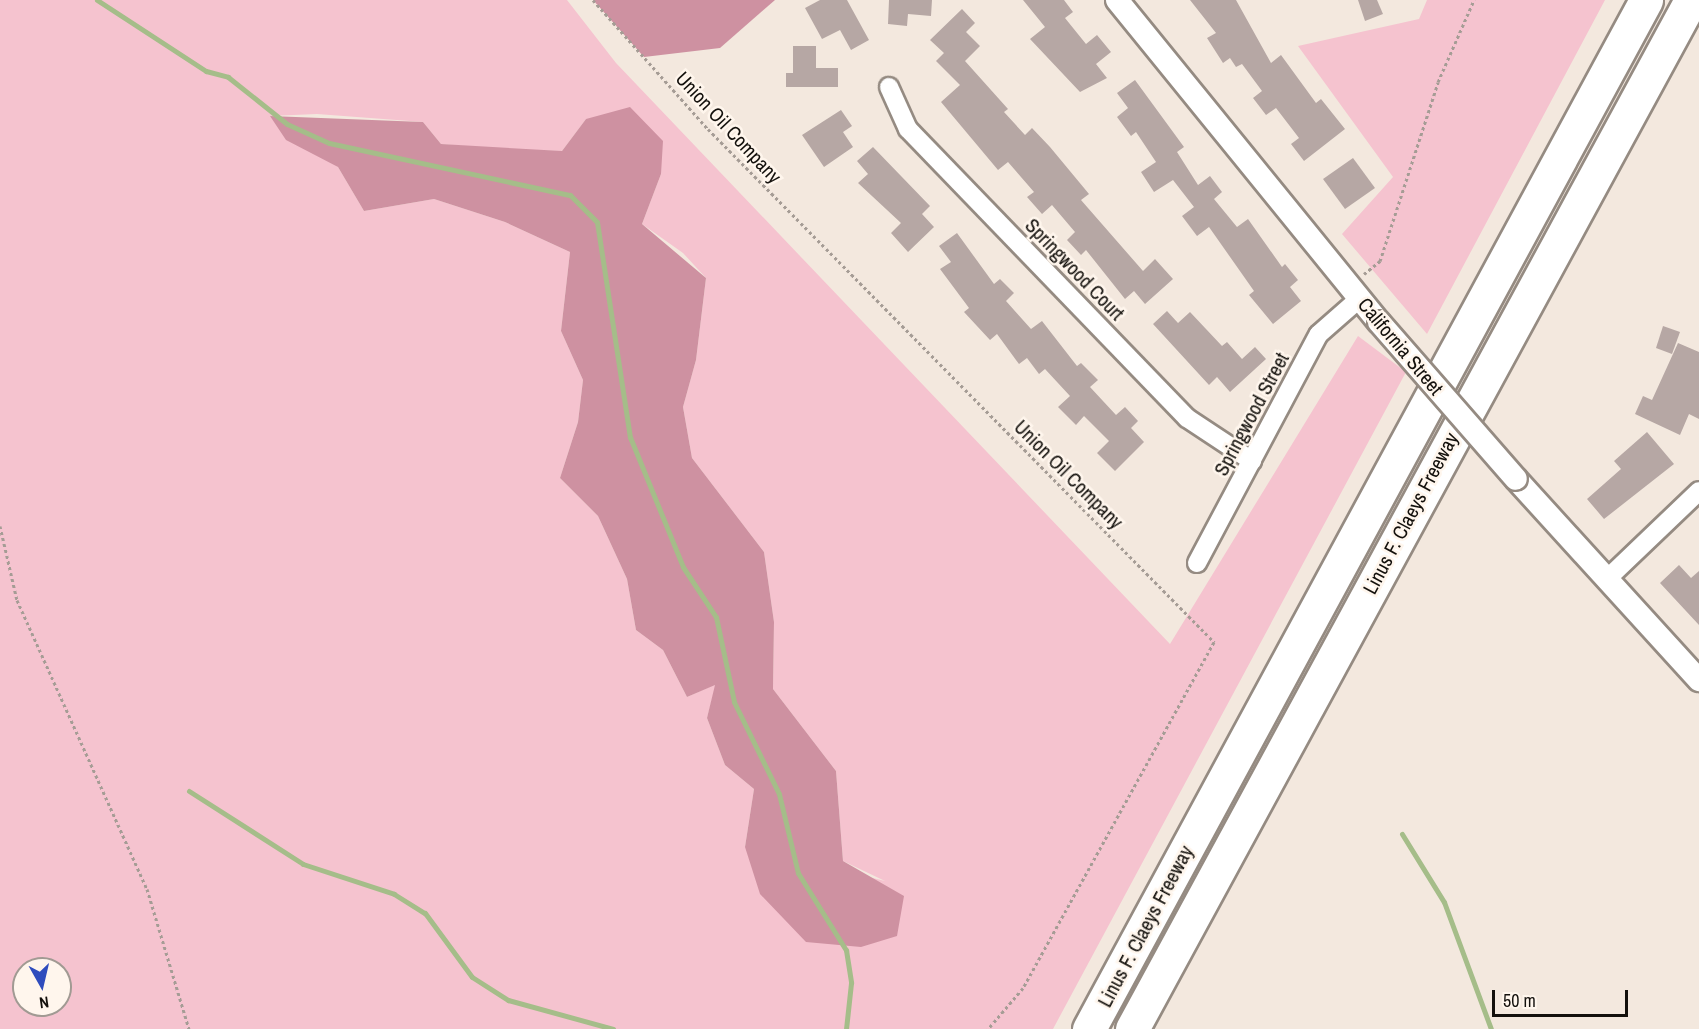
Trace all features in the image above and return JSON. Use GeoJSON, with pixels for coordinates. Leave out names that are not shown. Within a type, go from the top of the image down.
{"type":"FeatureCollection","features":[{"type":"Feature","properties":{"kind":"highway","name":"Linus F. Claeys Freeway"},"geometry":{"type":"LineString","coordinates":[[1089,1029],[1646,0]]}},
{"type":"Feature","properties":{"kind":"highway","name":"Linus F. Claeys Freeway"},"geometry":{"type":"LineString","coordinates":[[1132,1029],[1691,0]]}},
{"type":"Feature","properties":{"kind":"street","name":"California Street"},"geometry":{"type":"LineString","coordinates":[[1117,0],[1379,322],[1515,478],[1699,680]]}},
{"type":"Feature","properties":{"kind":"street","name":"Springwood Court"},"geometry":{"type":"LineString","coordinates":[[889,87],[908,129],[1171,401],[1205,433],[1252,461]]}},
{"type":"Feature","properties":{"kind":"street","name":"Springwood Street"},"geometry":{"type":"LineString","coordinates":[[1197,563],[1319,334],[1354,291]]}},
{"type":"Feature","properties":{"kind":"street"},"geometry":{"type":"LineString","coordinates":[[1607,579],[1699,491]]}},
{"type":"Feature","properties":{"kind":"path","name":"Union Oil Company"},"geometry":{"type":"LineString","coordinates":[[593,0],[708,129],[1214,642],[1023,988],[988,1029]]}},
{"type":"Feature","properties":{"kind":"path"},"geometry":{"type":"LineString","coordinates":[[1354,291],[1380,261],[1438,82],[1474,0]]}},
{"type":"Feature","properties":{"kind":"path"},"geometry":{"type":"LineString","coordinates":[[0,526],[17,600],[147,889],[189,1029]]}},
{"type":"Feature","properties":{"kind":"shaded area"},"geometry":{"type":"Polygon","coordinates":[[[0,0],[567,0],[616,63],[1170,644],[1358,336],[1406,372],[1053,1029],[0,1029],[0,0]],[[317,114],[270,116],[338,167],[364,211],[434,199],[505,222],[570,252],[561,331],[583,380],[578,422],[560,478],[598,516],[627,579],[636,630],[663,650],[687,697],[716,684],[707,718],[725,765],[754,789],[745,847],[885,881],[843,861],[836,771],[773,689],[774,622],[764,552],[692,458],[683,407],[696,360],[706,278],[683,253],[642,224],[661,174],[586,119],[562,151],[508,150],[441,144],[423,122],[317,114]]]}},
{"type":"Feature","properties":{"kind":"shaded area"},"geometry":{"type":"Polygon","coordinates":[[[593,0],[775,0],[720,48],[644,57],[593,0]]]}},
{"type":"Feature","properties":{"kind":"shaded area"},"geometry":{"type":"Polygon","coordinates":[[[1427,0],[1605,0],[1427,334],[1342,234],[1393,177],[1298,46],[1419,19],[1427,0]]]}},
{"type":"Feature","properties":{"kind":"shaded area"},"geometry":{"type":"Polygon","coordinates":[[[630,107],[663,141],[661,174],[642,224],[706,278],[696,360],[683,407],[692,458],[764,552],[774,622],[773,689],[836,771],[843,861],[904,896],[897,936],[861,947],[806,942],[760,894],[745,847],[754,789],[725,765],[707,718],[715,685],[687,697],[663,650],[636,630],[627,579],[598,516],[560,478],[578,422],[583,380],[561,331],[570,252],[505,222],[434,199],[364,211],[338,167],[286,140],[270,116],[423,122],[441,144],[562,151],[586,119],[630,107]]]}},
{"type":"Feature","properties":{"kind":"building"},"geometry":{"type":"Polygon","coordinates":[[[820,0],[847,0],[869,40],[851,50],[840,30],[822,39],[805,8],[820,0]]]}},
{"type":"Feature","properties":{"kind":"building"},"geometry":{"type":"Polygon","coordinates":[[[889,0],[932,0],[931,16],[908,14],[907,26],[888,24],[889,0]]]}},
{"type":"Feature","properties":{"kind":"building"},"geometry":{"type":"Polygon","coordinates":[[[1023,0],[1064,0],[1073,12],[1065,18],[1086,44],[1097,35],[1111,52],[1096,64],[1107,78],[1080,92],[1030,39],[1045,27],[1023,0]]]}},
{"type":"Feature","properties":{"kind":"building"},"geometry":{"type":"Polygon","coordinates":[[[1190,0],[1236,0],[1271,63],[1281,55],[1316,103],[1321,99],[1345,129],[1304,161],[1291,144],[1299,138],[1276,108],[1266,115],[1253,98],[1262,91],[1242,64],[1236,67],[1230,58],[1223,63],[1207,38],[1216,33],[1190,0]]]}},
{"type":"Feature","properties":{"kind":"building"},"geometry":{"type":"Polygon","coordinates":[[[1358,0],[1377,0],[1383,14],[1365,21],[1358,0]]]}},
{"type":"Feature","properties":{"kind":"building"},"geometry":{"type":"Polygon","coordinates":[[[962,9],[975,23],[966,32],[980,46],[965,61],[1008,109],[1004,112],[1025,135],[1032,128],[1050,147],[1089,194],[1081,200],[1143,271],[1155,259],[1173,279],[1145,304],[1134,291],[1125,299],[1086,250],[1081,255],[1067,240],[1075,232],[1052,205],[1042,214],[1027,197],[1034,192],[1008,162],[998,170],[941,102],[960,85],[936,61],[944,53],[930,40],[962,9]]]}},
{"type":"Feature","properties":{"kind":"building"},"geometry":{"type":"Polygon","coordinates":[[[793,46],[816,46],[816,68],[838,68],[838,87],[786,87],[786,73],[793,73],[793,46]]]}},
{"type":"Feature","properties":{"kind":"building"},"geometry":{"type":"Polygon","coordinates":[[[1135,80],[1184,147],[1177,152],[1198,185],[1210,176],[1222,192],[1214,199],[1237,227],[1248,219],[1282,267],[1285,264],[1298,280],[1290,287],[1301,301],[1273,324],[1249,295],[1254,291],[1209,227],[1197,236],[1182,216],[1194,207],[1173,180],[1154,192],[1141,172],[1156,162],[1136,132],[1131,136],[1117,117],[1128,108],[1117,93],[1135,80]]]}},
{"type":"Feature","properties":{"kind":"building"},"geometry":{"type":"Polygon","coordinates":[[[841,110],[852,126],[843,132],[853,147],[824,167],[802,135],[841,110]]]}},
{"type":"Feature","properties":{"kind":"building"},"geometry":{"type":"Polygon","coordinates":[[[873,147],[930,206],[922,214],[934,227],[908,252],[891,233],[901,223],[858,183],[868,174],[857,161],[873,147]]]}},
{"type":"Feature","properties":{"kind":"building"},"geometry":{"type":"Polygon","coordinates":[[[1353,158],[1375,188],[1345,209],[1323,179],[1353,158]]]}},
{"type":"Feature","properties":{"kind":"building"},"geometry":{"type":"Polygon","coordinates":[[[957,233],[994,284],[1000,279],[1014,293],[1006,301],[1031,329],[1042,321],[1077,366],[1081,363],[1098,380],[1090,387],[1116,415],[1125,407],[1138,421],[1131,428],[1144,442],[1115,471],[1097,453],[1109,441],[1084,416],[1076,425],[1058,407],[1070,396],[1045,369],[1039,374],[1027,358],[1019,364],[997,334],[990,340],[964,312],[969,308],[940,269],[951,262],[939,246],[957,233]]]}},
{"type":"Feature","properties":{"kind":"building"},"geometry":{"type":"Polygon","coordinates":[[[1167,311],[1178,323],[1190,312],[1222,346],[1227,342],[1242,359],[1255,347],[1266,359],[1230,392],[1217,377],[1209,385],[1153,324],[1167,311]]]}},
{"type":"Feature","properties":{"kind":"building"},"geometry":{"type":"Polygon","coordinates":[[[1663,326],[1680,332],[1672,354],[1656,348],[1663,326]]]}},
{"type":"Feature","properties":{"kind":"building"},"geometry":{"type":"Polygon","coordinates":[[[1678,343],[1699,352],[1699,419],[1689,414],[1680,435],[1635,414],[1643,396],[1652,400],[1678,343]]]}},
{"type":"Feature","properties":{"kind":"building"},"geometry":{"type":"Polygon","coordinates":[[[1647,432],[1674,464],[1604,519],[1587,499],[1621,469],[1614,461],[1647,432]]]}},
{"type":"Feature","properties":{"kind":"building"},"geometry":{"type":"Polygon","coordinates":[[[1679,565],[1691,578],[1699,571],[1699,625],[1660,583],[1679,565]]]}},
{"type":"Feature","properties":{"kind":"waterway"},"geometry":{"type":"LineString","coordinates":[[97,0],[206,71],[228,77],[287,124],[329,143],[570,195],[597,222],[630,437],[683,567],[716,617],[734,702],[779,794],[798,873],[846,950],[851,983],[846,1029]]}},
{"type":"Feature","properties":{"kind":"waterway"},"geometry":{"type":"LineString","coordinates":[[189,791],[303,864],[394,894],[425,913],[472,977],[508,1000],[613,1029]]}},
{"type":"Feature","properties":{"kind":"waterway"},"geometry":{"type":"LineString","coordinates":[[1402,834],[1444,902],[1491,1029]]}}]}
